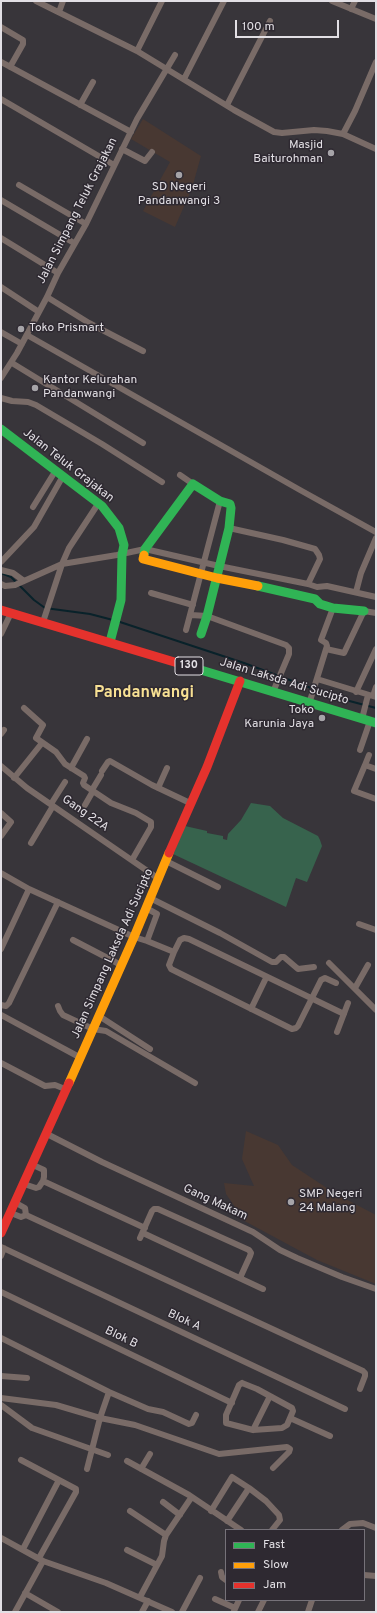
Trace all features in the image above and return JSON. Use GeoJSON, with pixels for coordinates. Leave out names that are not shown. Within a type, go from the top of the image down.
{"type":"FeatureCollection","features":[{"type":"Feature","properties":{"kind":"street"},"geometry":{"type":"LineString","coordinates":[[36,1],[137,51],[274,132],[282,133],[314,130],[343,134],[376,149]]}},
{"type":"Feature","properties":{"kind":"street"},"geometry":{"type":"LineString","coordinates":[[59,12],[63,1]]}},
{"type":"Feature","properties":{"kind":"street"},"geometry":{"type":"LineString","coordinates":[[137,51],[162,1]]}},
{"type":"Feature","properties":{"kind":"street"},"geometry":{"type":"LineString","coordinates":[[184,79],[224,1]]}},
{"type":"Feature","properties":{"kind":"street"},"geometry":{"type":"LineString","coordinates":[[332,1],[376,19]]}},
{"type":"Feature","properties":{"kind":"street"},"geometry":{"type":"LineString","coordinates":[[351,9],[355,1]]}},
{"type":"Feature","properties":{"kind":"street"},"geometry":{"type":"LineString","coordinates":[[227,105],[270,21]]}},
{"type":"Feature","properties":{"kind":"street"},"geometry":{"type":"LineString","coordinates":[[1,27],[24,40],[10,67]]}},
{"type":"Feature","properties":{"kind":"street","name":"Jalan Simpang Teluk Grajakan"},"geometry":{"type":"LineString","coordinates":[[1,378],[12,364],[58,273],[86,224],[122,149],[175,55]]}},
{"type":"Feature","properties":{"kind":"street"},"geometry":{"type":"LineString","coordinates":[[1,62],[131,132]]}},
{"type":"Feature","properties":{"kind":"street"},"geometry":{"type":"LineString","coordinates":[[343,134],[355,112],[376,62]]}},
{"type":"Feature","properties":{"kind":"street"},"geometry":{"type":"LineString","coordinates":[[80,105],[93,82]]}},
{"type":"Feature","properties":{"kind":"street"},"geometry":{"type":"LineString","coordinates":[[1,99],[114,165]]}},
{"type":"Feature","properties":{"kind":"street"},"geometry":{"type":"LineString","coordinates":[[122,149],[145,162],[152,152]]}},
{"type":"Feature","properties":{"kind":"street"},"geometry":{"type":"LineString","coordinates":[[19,185],[86,224]]}},
{"type":"Feature","properties":{"kind":"street"},"geometry":{"type":"LineString","coordinates":[[1,200],[74,243]]}},
{"type":"Feature","properties":{"kind":"street"},"geometry":{"type":"LineString","coordinates":[[1,238],[58,273]]}},
{"type":"Feature","properties":{"kind":"street"},"geometry":{"type":"LineString","coordinates":[[1,287],[39,312]]}},
{"type":"Feature","properties":{"kind":"street"},"geometry":{"type":"LineString","coordinates":[[47,297],[89,323],[143,351]]}},
{"type":"Feature","properties":{"kind":"street"},"geometry":{"type":"LineString","coordinates":[[1,332],[22,344]]}},
{"type":"Feature","properties":{"kind":"street"},"geometry":{"type":"LineString","coordinates":[[27,334],[376,532]]}},
{"type":"Feature","properties":{"kind":"street"},"geometry":{"type":"LineString","coordinates":[[12,364],[143,443]]}},
{"type":"Feature","properties":{"kind":"street"},"geometry":{"type":"LineString","coordinates":[[1,398],[12,401],[28,402],[36,405],[162,482]]}},
{"type":"Feature","properties":{"kind":"street","name":"Jalan Teluk Grajakan"},"geometry":{"type":"LineString","coordinates":[[1,429],[102,506],[115,521],[124,545],[122,554],[122,587],[117,616],[110,642]]}},
{"type":"Feature","properties":{"kind":"street"},"geometry":{"type":"LineString","coordinates":[[33,507],[60,473]]}},
{"type":"Feature","properties":{"kind":"street"},"geometry":{"type":"LineString","coordinates":[[1,562],[34,527],[60,473]]}},
{"type":"Feature","properties":{"kind":"street"},"geometry":{"type":"LineString","coordinates":[[180,475],[220,501],[230,504],[232,508],[229,528],[207,616],[201,634]]}},
{"type":"Feature","properties":{"kind":"street"},"geometry":{"type":"LineString","coordinates":[[193,484],[145,549],[142,556],[145,560],[216,578],[315,599],[320,604],[333,608],[364,611],[376,614]]}},
{"type":"Feature","properties":{"kind":"street"},"geometry":{"type":"LineString","coordinates":[[186,630],[220,501]]}},
{"type":"Feature","properties":{"kind":"street"},"geometry":{"type":"LineString","coordinates":[[43,622],[62,564],[73,541],[96,507]]}},
{"type":"Feature","properties":{"kind":"street"},"geometry":{"type":"LineString","coordinates":[[229,528],[315,549],[320,559],[308,584]]}},
{"type":"Feature","properties":{"kind":"street"},"geometry":{"type":"LineString","coordinates":[[356,592],[361,573],[376,538]]}},
{"type":"Feature","properties":{"kind":"street"},"geometry":{"type":"LineString","coordinates":[[1,584],[5,586],[15,586],[62,564],[145,549],[318,587],[327,586],[376,597]]}},
{"type":"Feature","properties":{"kind":"street"},"geometry":{"type":"LineString","coordinates":[[1,570],[13,573],[24,581]]}},
{"type":"Feature","properties":{"kind":"street"},"geometry":{"type":"LineString","coordinates":[[315,599],[318,598],[318,587]]}},
{"type":"Feature","properties":{"kind":"street"},"geometry":{"type":"LineString","coordinates":[[152,594],[193,605]]}},
{"type":"Feature","properties":{"kind":"street"},"geometry":{"type":"LineString","coordinates":[[309,704],[326,649],[327,644],[322,640],[333,608]]}},
{"type":"Feature","properties":{"kind":"street","name":"Jalan Laksda Adi Sucipto"},"geometry":{"type":"LineString","coordinates":[[1,610],[240,681],[309,704],[368,719]]}},
{"type":"Feature","properties":{"kind":"street"},"geometry":{"type":"LineString","coordinates":[[326,649],[344,653],[364,611]]}},
{"type":"Feature","properties":{"kind":"street"},"geometry":{"type":"LineString","coordinates":[[1,634],[12,613]]}},
{"type":"Feature","properties":{"kind":"street"},"geometry":{"type":"LineString","coordinates":[[191,615],[207,616],[286,645],[289,654],[273,692]]}},
{"type":"Feature","properties":{"kind":"street"},"geometry":{"type":"LineString","coordinates":[[356,692],[376,649]]}},
{"type":"Feature","properties":{"kind":"street","name":"Jalan Simpang Laksda Adi Sucipto"},"geometry":{"type":"LineString","coordinates":[[1,1233],[47,1134],[65,1089],[81,1058],[159,879],[190,803],[210,760],[240,681]]}},
{"type":"Feature","properties":{"kind":"street"},"geometry":{"type":"LineString","coordinates":[[317,681],[371,697]]}},
{"type":"Feature","properties":{"kind":"street"},"geometry":{"type":"LineString","coordinates":[[360,750],[368,719],[371,697],[376,687]]}},
{"type":"Feature","properties":{"kind":"street"},"geometry":{"type":"LineString","coordinates":[[24,708],[43,725],[36,738],[56,752],[65,764],[84,776],[85,778],[83,784],[111,803],[136,813],[152,823],[132,860]]}},
{"type":"Feature","properties":{"kind":"street"},"geometry":{"type":"LineString","coordinates":[[71,768],[87,739]]}},
{"type":"Feature","properties":{"kind":"street"},"geometry":{"type":"LineString","coordinates":[[14,778],[42,743]]}},
{"type":"Feature","properties":{"kind":"street"},"geometry":{"type":"LineString","coordinates":[[369,755],[354,791],[376,799]]}},
{"type":"Feature","properties":{"kind":"street"},"geometry":{"type":"LineString","coordinates":[[85,805],[101,773],[110,761],[158,788],[190,803]]}},
{"type":"Feature","properties":{"kind":"street"},"geometry":{"type":"LineString","coordinates":[[365,765],[376,769]]}},
{"type":"Feature","properties":{"kind":"street","name":"Gang 22A"},"geometry":{"type":"LineString","coordinates":[[1,766],[14,778],[159,879]]}},
{"type":"Feature","properties":{"kind":"street"},"geometry":{"type":"LineString","coordinates":[[158,788],[167,768]]}},
{"type":"Feature","properties":{"kind":"street"},"geometry":{"type":"LineString","coordinates":[[31,843],[65,782]]}},
{"type":"Feature","properties":{"kind":"street"},"geometry":{"type":"LineString","coordinates":[[1,813],[11,822],[1,836]]}},
{"type":"Feature","properties":{"kind":"street"},"geometry":{"type":"LineString","coordinates":[[166,861],[218,887]]}},
{"type":"Feature","properties":{"kind":"street"},"geometry":{"type":"LineString","coordinates":[[1,873],[29,889],[134,936],[174,952]]}},
{"type":"Feature","properties":{"kind":"street"},"geometry":{"type":"LineString","coordinates":[[1,949],[29,889]]}},
{"type":"Feature","properties":{"kind":"street"},"geometry":{"type":"LineString","coordinates":[[150,898],[220,933],[272,962],[276,962],[281,957],[284,957],[298,969],[314,967]]}},
{"type":"Feature","properties":{"kind":"street"},"geometry":{"type":"LineString","coordinates":[[1,1005],[6,1006],[9,1003],[58,902]]}},
{"type":"Feature","properties":{"kind":"street"},"geometry":{"type":"LineString","coordinates":[[146,908],[157,914],[147,941]]}},
{"type":"Feature","properties":{"kind":"street"},"geometry":{"type":"LineString","coordinates":[[359,924],[376,930]]}},
{"type":"Feature","properties":{"kind":"street"},"geometry":{"type":"LineString","coordinates":[[336,983],[325,978],[322,980],[312,998],[302,1019],[298,1026],[294,1029],[172,970],[169,965],[180,940],[184,938],[189,939],[266,978],[312,998],[344,1014]]}},
{"type":"Feature","properties":{"kind":"street"},"geometry":{"type":"LineString","coordinates":[[73,940],[121,965]]}},
{"type":"Feature","properties":{"kind":"street"},"geometry":{"type":"LineString","coordinates":[[329,963],[376,1010]]}},
{"type":"Feature","properties":{"kind":"street"},"geometry":{"type":"LineString","coordinates":[[355,988],[368,965]]}},
{"type":"Feature","properties":{"kind":"street"},"geometry":{"type":"LineString","coordinates":[[251,1009],[266,978]]}},
{"type":"Feature","properties":{"kind":"street"},"geometry":{"type":"LineString","coordinates":[[337,1032],[348,1002]]}},
{"type":"Feature","properties":{"kind":"street"},"geometry":{"type":"LineString","coordinates":[[58,1006],[63,1015],[93,1029],[106,1031],[195,1083]]}},
{"type":"Feature","properties":{"kind":"street"},"geometry":{"type":"LineString","coordinates":[[1,1015],[81,1058]]}},
{"type":"Feature","properties":{"kind":"street"},"geometry":{"type":"LineString","coordinates":[[99,1016],[150,1049]]}},
{"type":"Feature","properties":{"kind":"street"},"geometry":{"type":"LineString","coordinates":[[1,1063],[45,1086],[56,1085],[65,1089]]}},
{"type":"Feature","properties":{"kind":"street","name":"Gang Makam"},"geometry":{"type":"LineString","coordinates":[[47,1134],[102,1162],[253,1232],[280,1250],[342,1277],[376,1289]]}},
{"type":"Feature","properties":{"kind":"street"},"geometry":{"type":"LineString","coordinates":[[24,1184],[36,1188],[39,1187],[43,1181],[44,1170],[33,1165]]}},
{"type":"Feature","properties":{"kind":"street"},"geometry":{"type":"LineString","coordinates":[[43,1181],[142,1233],[263,1289]]}},
{"type":"Feature","properties":{"kind":"street"},"geometry":{"type":"LineString","coordinates":[[16,1203],[24,1208],[26,1215]]}},
{"type":"Feature","properties":{"kind":"street"},"geometry":{"type":"LineString","coordinates":[[142,1233],[153,1210],[158,1209],[249,1250],[251,1253],[240,1278]]}},
{"type":"Feature","properties":{"kind":"street"},"geometry":{"type":"LineString","coordinates":[[11,1213],[21,1217],[26,1215],[363,1371],[366,1376],[360,1389]]}},
{"type":"Feature","properties":{"kind":"street"},"geometry":{"type":"LineString","coordinates":[[1,1256],[3,1248]]}},
{"type":"Feature","properties":{"kind":"street","name":"Blok A"},"geometry":{"type":"LineString","coordinates":[[3,1248],[345,1409]]}},
{"type":"Feature","properties":{"kind":"street","name":"Blok B"},"geometry":{"type":"LineString","coordinates":[[1,1292],[232,1403]]}},
{"type":"Feature","properties":{"kind":"street"},"geometry":{"type":"LineString","coordinates":[[1,1338],[109,1392],[148,1409],[163,1412],[188,1424],[192,1423],[196,1415]]}},
{"type":"Feature","properties":{"kind":"street"},"geometry":{"type":"LineString","coordinates":[[1,1376],[27,1378]]}},
{"type":"Feature","properties":{"kind":"street"},"geometry":{"type":"LineString","coordinates":[[246,1384],[270,1396],[292,1408],[290,1418],[285,1427],[253,1430],[226,1423],[225,1418],[239,1385],[246,1384]]}},
{"type":"Feature","properties":{"kind":"street"},"geometry":{"type":"LineString","coordinates":[[87,1469],[100,1418],[109,1392]]}},
{"type":"Feature","properties":{"kind":"street"},"geometry":{"type":"LineString","coordinates":[[253,1430],[270,1396]]}},
{"type":"Feature","properties":{"kind":"street"},"geometry":{"type":"LineString","coordinates":[[1,1398],[56,1405],[100,1418],[147,1428],[219,1454],[287,1447],[290,1449],[289,1452],[273,1468]]}},
{"type":"Feature","properties":{"kind":"street"},"geometry":{"type":"LineString","coordinates":[[1,1406],[32,1428],[108,1455]]}},
{"type":"Feature","properties":{"kind":"street"},"geometry":{"type":"LineString","coordinates":[[290,1418],[330,1436]]}},
{"type":"Feature","properties":{"kind":"street"},"geometry":{"type":"LineString","coordinates":[[141,1469],[150,1454]]}},
{"type":"Feature","properties":{"kind":"street"},"geometry":{"type":"LineString","coordinates":[[15,1612],[76,1492],[75,1488],[20,1460]]}},
{"type":"Feature","properties":{"kind":"street"},"geometry":{"type":"LineString","coordinates":[[127,1461],[189,1495],[191,1498],[240,1529]]}},
{"type":"Feature","properties":{"kind":"street"},"geometry":{"type":"LineString","coordinates":[[211,1511],[232,1477],[266,1501],[279,1515],[280,1520],[273,1529]]}},
{"type":"Feature","properties":{"kind":"street"},"geometry":{"type":"LineString","coordinates":[[23,1549],[59,1480]]}},
{"type":"Feature","properties":{"kind":"street"},"geometry":{"type":"LineString","coordinates":[[228,1521],[249,1488]]}},
{"type":"Feature","properties":{"kind":"street"},"geometry":{"type":"LineString","coordinates":[[140,1597],[163,1553],[166,1535],[191,1498]]}},
{"type":"Feature","properties":{"kind":"street"},"geometry":{"type":"LineString","coordinates":[[162,1502],[180,1515]]}},
{"type":"Feature","properties":{"kind":"street"},"geometry":{"type":"LineString","coordinates":[[130,1511],[166,1535]]}},
{"type":"Feature","properties":{"kind":"street"},"geometry":{"type":"LineString","coordinates":[[343,1529],[350,1524],[363,1523],[376,1528]]}},
{"type":"Feature","properties":{"kind":"street"},"geometry":{"type":"LineString","coordinates":[[362,1529],[363,1523]]}},
{"type":"Feature","properties":{"kind":"street"},"geometry":{"type":"LineString","coordinates":[[1,1538],[41,1559],[106,1583],[140,1597],[170,1612]]}},
{"type":"Feature","properties":{"kind":"street"},"geometry":{"type":"LineString","coordinates":[[127,1550],[157,1565]]}},
{"type":"Feature","properties":{"kind":"street"},"geometry":{"type":"LineString","coordinates":[[221,1572],[222,1577],[225,1579]]}},
{"type":"Feature","properties":{"kind":"street"},"geometry":{"type":"LineString","coordinates":[[365,1575],[376,1576]]}},
{"type":"Feature","properties":{"kind":"street"},"geometry":{"type":"LineString","coordinates":[[182,1612],[200,1578]]}},
{"type":"Feature","properties":{"kind":"street"},"geometry":{"type":"LineString","coordinates":[[25,1593],[58,1612]]}},
{"type":"Feature","properties":{"kind":"street"},"geometry":{"type":"LineString","coordinates":[[215,1599],[234,1610],[239,1601]]}},
{"type":"Feature","properties":{"kind":"street"},"geometry":{"type":"LineString","coordinates":[[142,1612],[148,1601]]}},
{"type":"Feature","properties":{"kind":"street"},"geometry":{"type":"LineString","coordinates":[[258,1612],[264,1601]]}},
{"type":"Feature","properties":{"kind":"street"},"geometry":{"type":"LineString","coordinates":[[308,1612],[312,1601]]}},
{"type":"Feature","properties":{"kind":"shaded area","name":"SD Negeri Pandanwangi 3"},"geometry":{"type":"Polygon","coordinates":[[[143,119],[201,156],[192,188],[175,227],[143,211],[170,162],[131,139],[143,119]]]}},
{"type":"Feature","properties":{"kind":"shaded area","name":"SMP Negeri 24 Malang"},"geometry":{"type":"Polygon","coordinates":[[[246,1131],[278,1145],[292,1165],[336,1194],[376,1215],[376,1284],[317,1260],[237,1217],[237,1210],[226,1194],[224,1183],[254,1186],[242,1159],[246,1131]]]}},
{"type":"Feature","properties":{"kind":"green space"},"geometry":{"type":"Polygon","coordinates":[[[251,803],[270,806],[283,818],[318,836],[320,840],[322,846],[307,882],[296,878],[286,907],[173,854],[185,826],[223,836],[223,839],[227,840],[228,834],[241,820],[251,803]]]}},
{"type":"Feature","properties":{"kind":"waterway"},"geometry":{"type":"LineString","coordinates":[[1,573],[11,577],[34,600],[45,608],[90,614],[113,620]]}},
{"type":"Feature","properties":{"kind":"waterway"},"geometry":{"type":"LineString","coordinates":[[117,621],[244,663],[338,698],[376,708]]}},
{"type":"Feature","properties":{"kind":"traffic: fast"},"geometry":{"type":"LineString","coordinates":[[1,429],[102,506],[119,528],[124,545],[122,555],[121,600],[110,642]]}},
{"type":"Feature","properties":{"kind":"traffic: fast"},"geometry":{"type":"LineString","coordinates":[[144,555],[145,549],[193,484],[220,501],[230,504],[229,528],[207,616],[201,634]]}},
{"type":"Feature","properties":{"kind":"traffic: fast"},"geometry":{"type":"LineString","coordinates":[[258,586],[315,599],[320,604],[333,608],[364,611]]}},
{"type":"Feature","properties":{"kind":"traffic: fast"},"geometry":{"type":"LineString","coordinates":[[181,664],[376,723]]}},
{"type":"Feature","properties":{"kind":"traffic: slow"},"geometry":{"type":"LineString","coordinates":[[144,555],[143,559],[217,578],[258,586]]}},
{"type":"Feature","properties":{"kind":"traffic: slow"},"geometry":{"type":"LineString","coordinates":[[69,1083],[134,937],[169,853]]}},
{"type":"Feature","properties":{"kind":"traffic: jam"},"geometry":{"type":"LineString","coordinates":[[1,610],[181,664]]}},
{"type":"Feature","properties":{"kind":"traffic: jam"},"geometry":{"type":"LineString","coordinates":[[169,853],[207,767],[240,681]]}},
{"type":"Feature","properties":{"kind":"traffic: jam"},"geometry":{"type":"LineString","coordinates":[[1,1233],[69,1083]]}},
{"type":"Feature","properties":{"kind":"place","name":"Masjid Baiturohman"},"geometry":{"type":"Point","coordinates":[331,153]}},
{"type":"Feature","properties":{"kind":"place","name":"SD Negeri Pandanwangi 3"},"geometry":{"type":"Point","coordinates":[179,175]}},
{"type":"Feature","properties":{"kind":"place","name":"Toko Prismart"},"geometry":{"type":"Point","coordinates":[21,329]}},
{"type":"Feature","properties":{"kind":"place","name":"Kantor Kelurahan Pandanwangi"},"geometry":{"type":"Point","coordinates":[35,388]}},
{"type":"Feature","properties":{"kind":"place","name":"Toko Karunia Jaya"},"geometry":{"type":"Point","coordinates":[322,718]}},
{"type":"Feature","properties":{"kind":"place","name":"SMP Negeri 24 Malang"},"geometry":{"type":"Point","coordinates":[291,1202]}},
{"type":"Feature","properties":{"kind":"district","name":"Pandanwangi"},"geometry":{"type":"Point","coordinates":[144,694]}}]}
